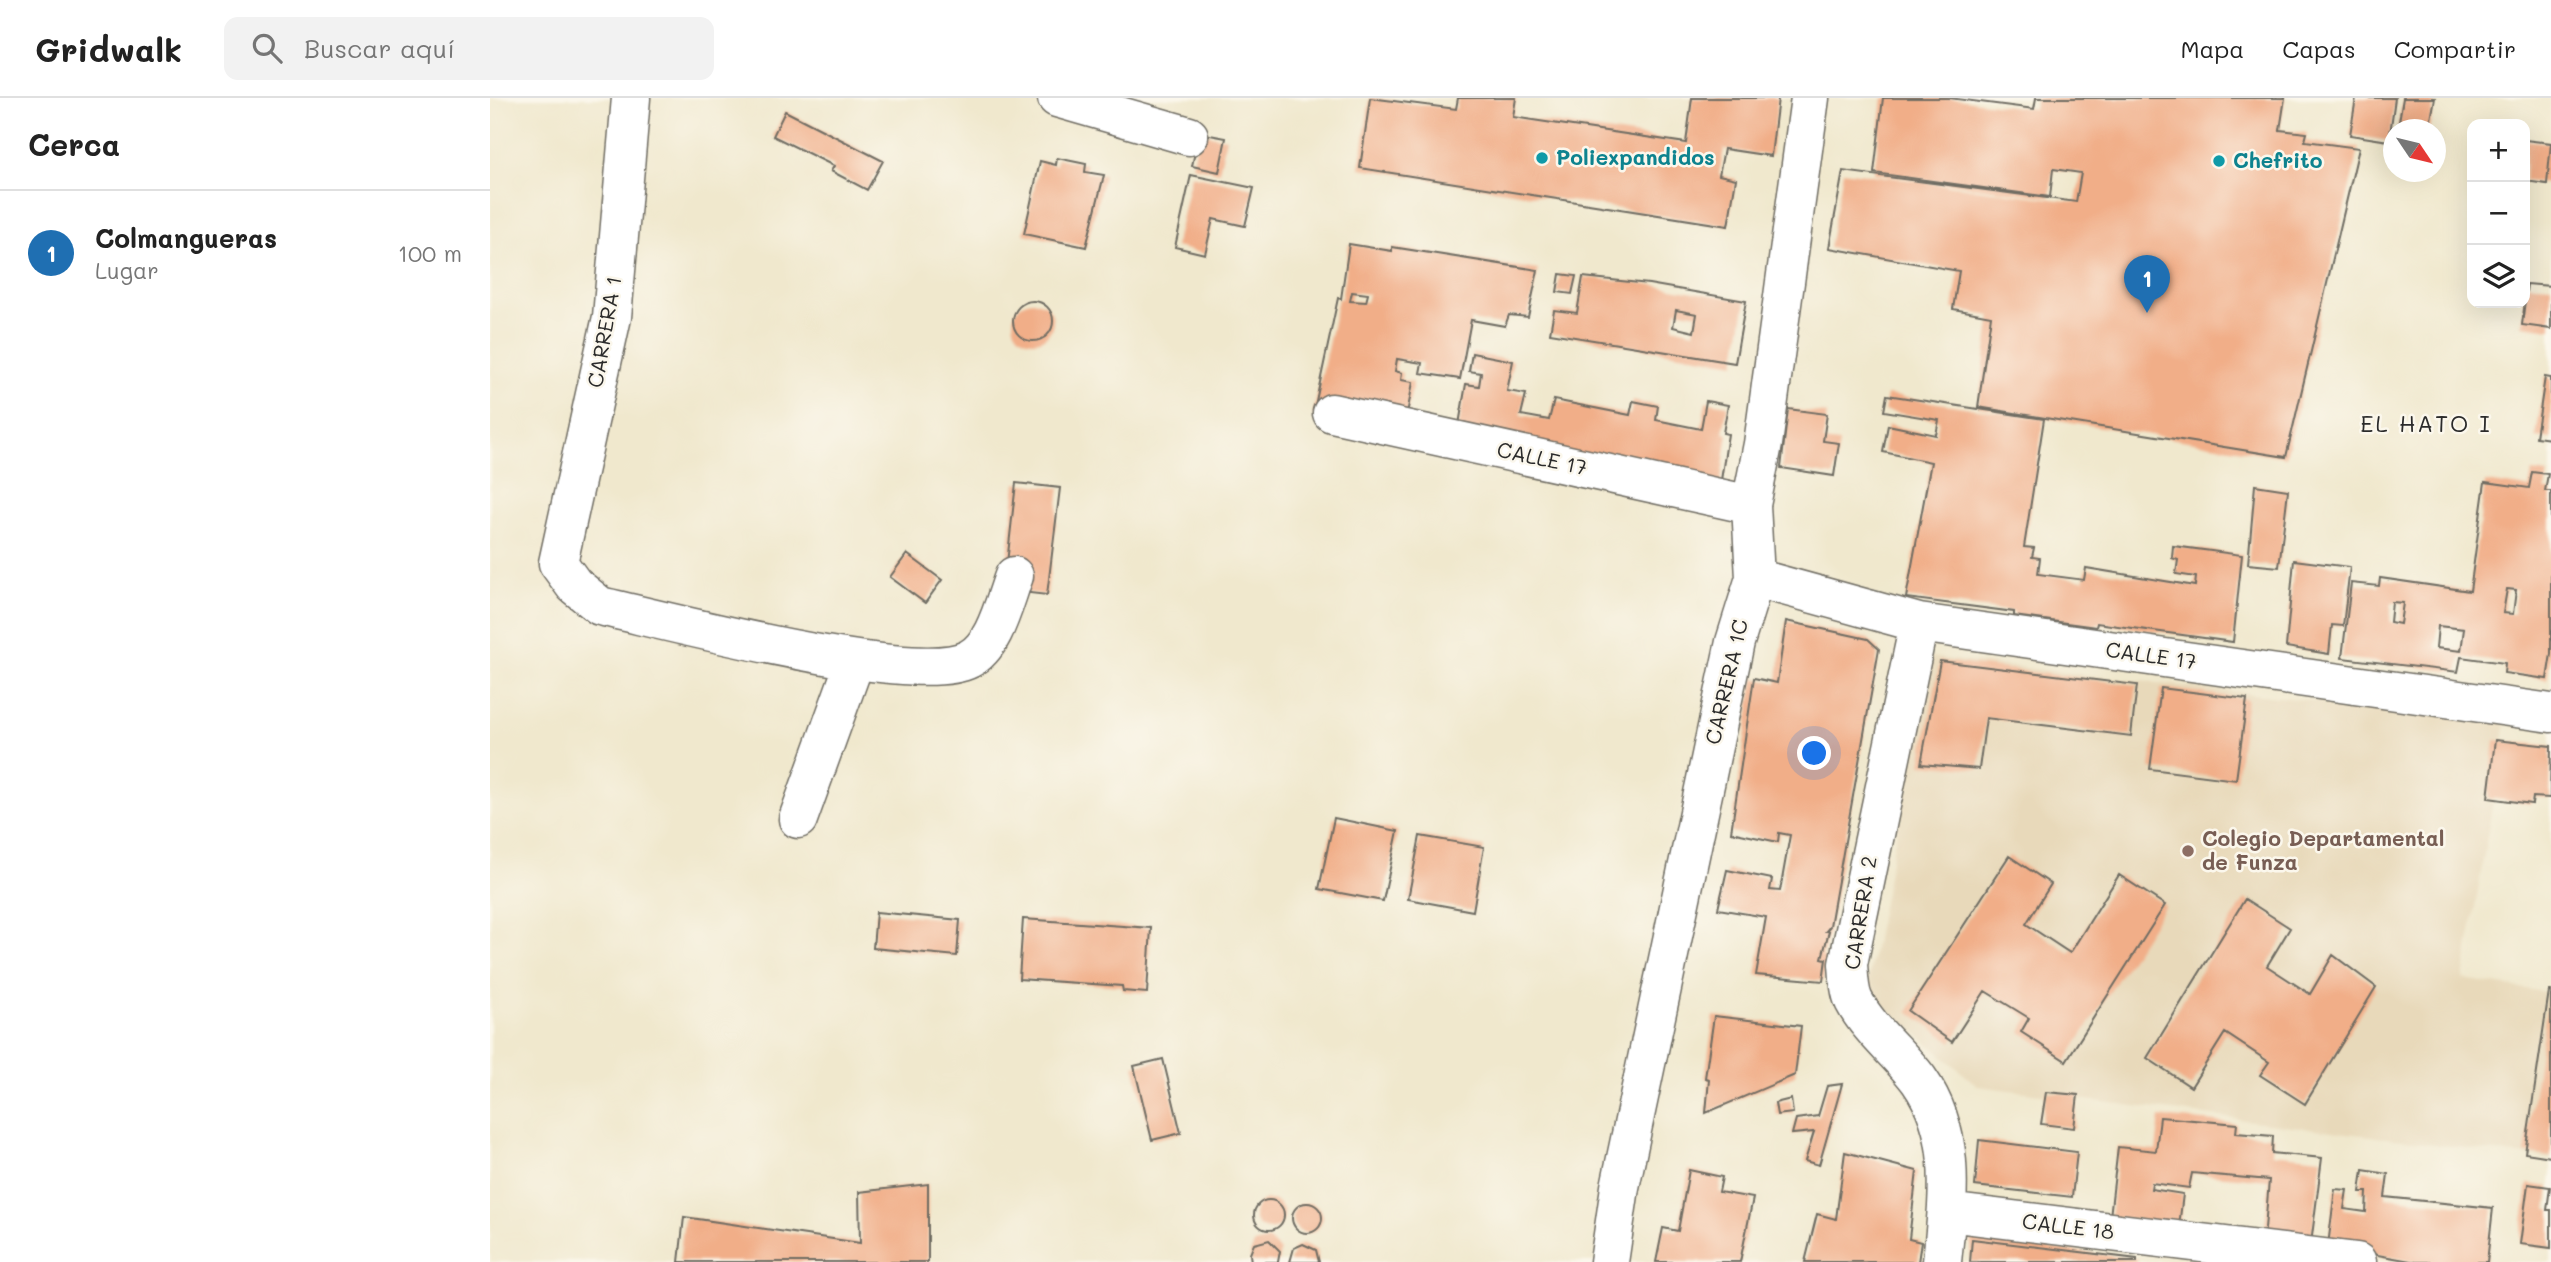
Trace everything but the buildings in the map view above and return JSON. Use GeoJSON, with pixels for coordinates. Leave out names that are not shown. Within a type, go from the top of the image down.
{"type":"FeatureCollection","features":[{"type":"Feature","properties":{"kind":"street","name":"CARRERA 1"},"geometry":{"type":"LineString","coordinates":[[631,98],[612,317],[558,563],[574,585],[600,606],[855,661]]}},
{"type":"Feature","properties":{"kind":"street"},"geometry":{"type":"LineString","coordinates":[[1057,98],[1189,136]]}},
{"type":"Feature","properties":{"kind":"street","name":"CARRERA 1C"},"geometry":{"type":"LineString","coordinates":[[1609,1262],[1620,1187],[1732,656],[1755,578],[1751,505],[1763,444],[1810,98]]}},
{"type":"Feature","properties":{"kind":"street","name":"CALLE 17"},"geometry":{"type":"LineString","coordinates":[[1332,414],[1751,505]]}},
{"type":"Feature","properties":{"kind":"street"},"geometry":{"type":"LineString","coordinates":[[798,819],[855,661],[955,665],[971,659],[987,643],[1014,576]]}},
{"type":"Feature","properties":{"kind":"street","name":"CALLE 17"},"geometry":{"type":"LineString","coordinates":[[1755,578],[1919,623],[2551,713]]}},
{"type":"Feature","properties":{"kind":"street","name":"CARRERA 2"},"geometry":{"type":"LineString","coordinates":[[1919,623],[1848,964],[1853,999],[1920,1081],[1937,1113],[1947,1144],[1947,1212],[1942,1262]]}},
{"type":"Feature","properties":{"kind":"street","name":"CALLE 18"},"geometry":{"type":"LineString","coordinates":[[1947,1212],[2357,1262]]}},
{"type":"Feature","properties":{"kind":"shaded area","name":"Colegio Departamental de Funza"},"geometry":{"type":"Polygon","coordinates":[[[1930,657],[2506,723],[2463,979],[2551,993],[2551,1159],[1978,1086],[1866,991],[1930,657]]]}},
{"type":"Feature","properties":{"kind":"place","name":"Poliexpandidos"},"geometry":{"type":"Point","coordinates":[1542,158]}},
{"type":"Feature","properties":{"kind":"place","name":"Chefrito"},"geometry":{"type":"Point","coordinates":[2219,161]}},
{"type":"Feature","properties":{"kind":"place","name":"Colmangueras"},"geometry":{"type":"Point","coordinates":[2147,313]}},
{"type":"Feature","properties":{"kind":"place","name":"Colegio Departamental de Funza"},"geometry":{"type":"Point","coordinates":[2188,851]}},
{"type":"Feature","properties":{"kind":"district","name":"EL HATO I"},"geometry":{"type":"Point","coordinates":[2426,424]}}]}
